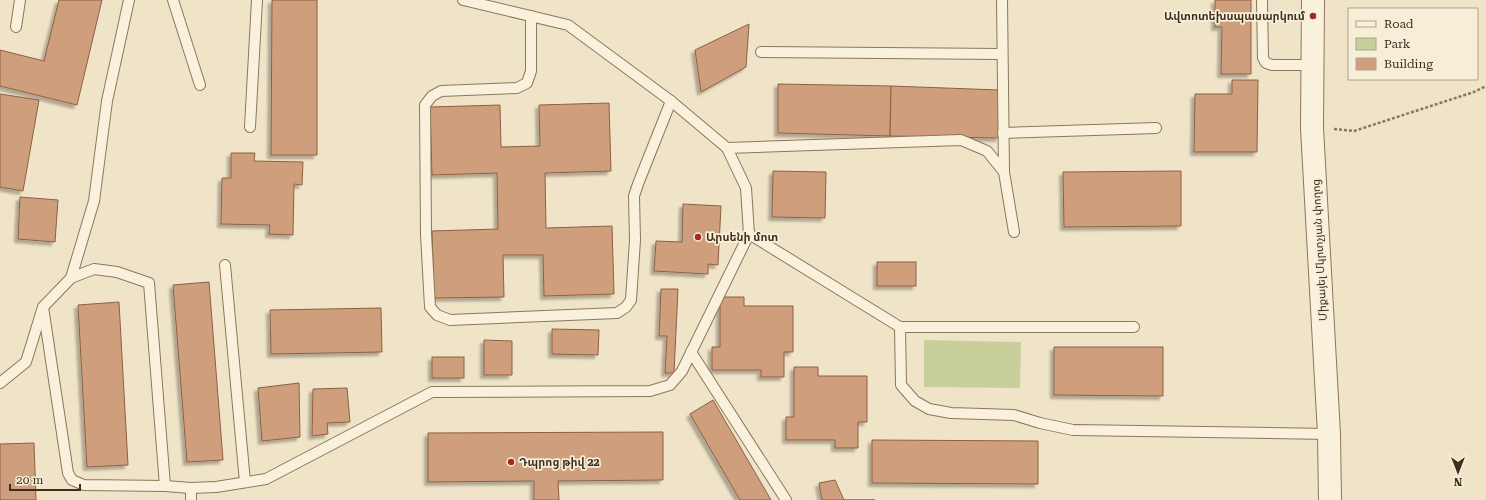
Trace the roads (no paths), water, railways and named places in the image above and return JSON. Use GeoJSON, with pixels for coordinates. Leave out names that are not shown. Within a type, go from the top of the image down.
{"type":"FeatureCollection","features":[{"type":"Feature","properties":{"kind":"street","name":"Միքայել Մկրտչյան փողոց"},"geometry":{"type":"LineString","coordinates":[[1313,0],[1312,128],[1330,434],[1330,500]]}},
{"type":"Feature","properties":{"kind":"lane"},"geometry":{"type":"LineString","coordinates":[[16,27],[20,0]]}},
{"type":"Feature","properties":{"kind":"lane"},"geometry":{"type":"LineString","coordinates":[[71,278],[94,201],[106,101],[129,0]]}},
{"type":"Feature","properties":{"kind":"lane"},"geometry":{"type":"LineString","coordinates":[[173,0],[200,85]]}},
{"type":"Feature","properties":{"kind":"lane"},"geometry":{"type":"LineString","coordinates":[[250,127],[257,0]]}},
{"type":"Feature","properties":{"kind":"lane"},"geometry":{"type":"LineString","coordinates":[[43,307],[68,473],[72,480],[84,485],[166,486],[191,488],[216,487],[266,479],[432,392],[650,391],[670,385],[682,371],[749,234],[746,188],[727,148],[671,101],[568,25],[463,0]]}},
{"type":"Feature","properties":{"kind":"lane"},"geometry":{"type":"LineString","coordinates":[[1002,0],[1004,172],[1014,232]]}},
{"type":"Feature","properties":{"kind":"lane"},"geometry":{"type":"LineString","coordinates":[[1262,0],[1263,58],[1266,63],[1272,65],[1313,65]]}},
{"type":"Feature","properties":{"kind":"lane"},"geometry":{"type":"LineString","coordinates":[[531,16],[531,71],[527,83],[517,88],[441,91],[432,96],[425,105],[426,234],[430,307],[437,315],[450,320],[617,313],[626,307],[631,300],[635,240],[634,196],[671,101]]}},
{"type":"Feature","properties":{"kind":"lane"},"geometry":{"type":"LineString","coordinates":[[761,52],[1002,54]]}},
{"type":"Feature","properties":{"kind":"lane"},"geometry":{"type":"LineString","coordinates":[[1003,133],[1156,128]]}},
{"type":"Feature","properties":{"kind":"lane"},"geometry":{"type":"LineString","coordinates":[[727,148],[961,140],[987,151],[1004,172]]}},
{"type":"Feature","properties":{"kind":"lane"},"geometry":{"type":"LineString","coordinates":[[749,234],[900,327],[1134,327]]}},
{"type":"Feature","properties":{"kind":"lane"},"geometry":{"type":"LineString","coordinates":[[225,265],[245,482]]}},
{"type":"Feature","properties":{"kind":"lane"},"geometry":{"type":"LineString","coordinates":[[0,383],[26,362],[43,307],[71,278],[94,269],[117,272],[149,283],[166,486]]}},
{"type":"Feature","properties":{"kind":"lane"},"geometry":{"type":"LineString","coordinates":[[900,327],[901,385],[915,401],[929,409],[951,413],[1014,415],[1040,423],[1072,430],[1330,434]]}},
{"type":"Feature","properties":{"kind":"lane"},"geometry":{"type":"LineString","coordinates":[[691,352],[786,500]]}},
{"type":"Feature","properties":{"kind":"lane"},"geometry":{"type":"LineString","coordinates":[[191,488],[191,500]]}},
{"type":"Feature","properties":{"kind":"place","name":"Ավտոտեխսպասարկում"},"geometry":{"type":"Point","coordinates":[1313,16]}},
{"type":"Feature","properties":{"kind":"place","name":"Արսենի մոտ"},"geometry":{"type":"Point","coordinates":[698,237]}},
{"type":"Feature","properties":{"kind":"place","name":"Դպրոց թիվ 22"},"geometry":{"type":"Point","coordinates":[511,462]}}]}
